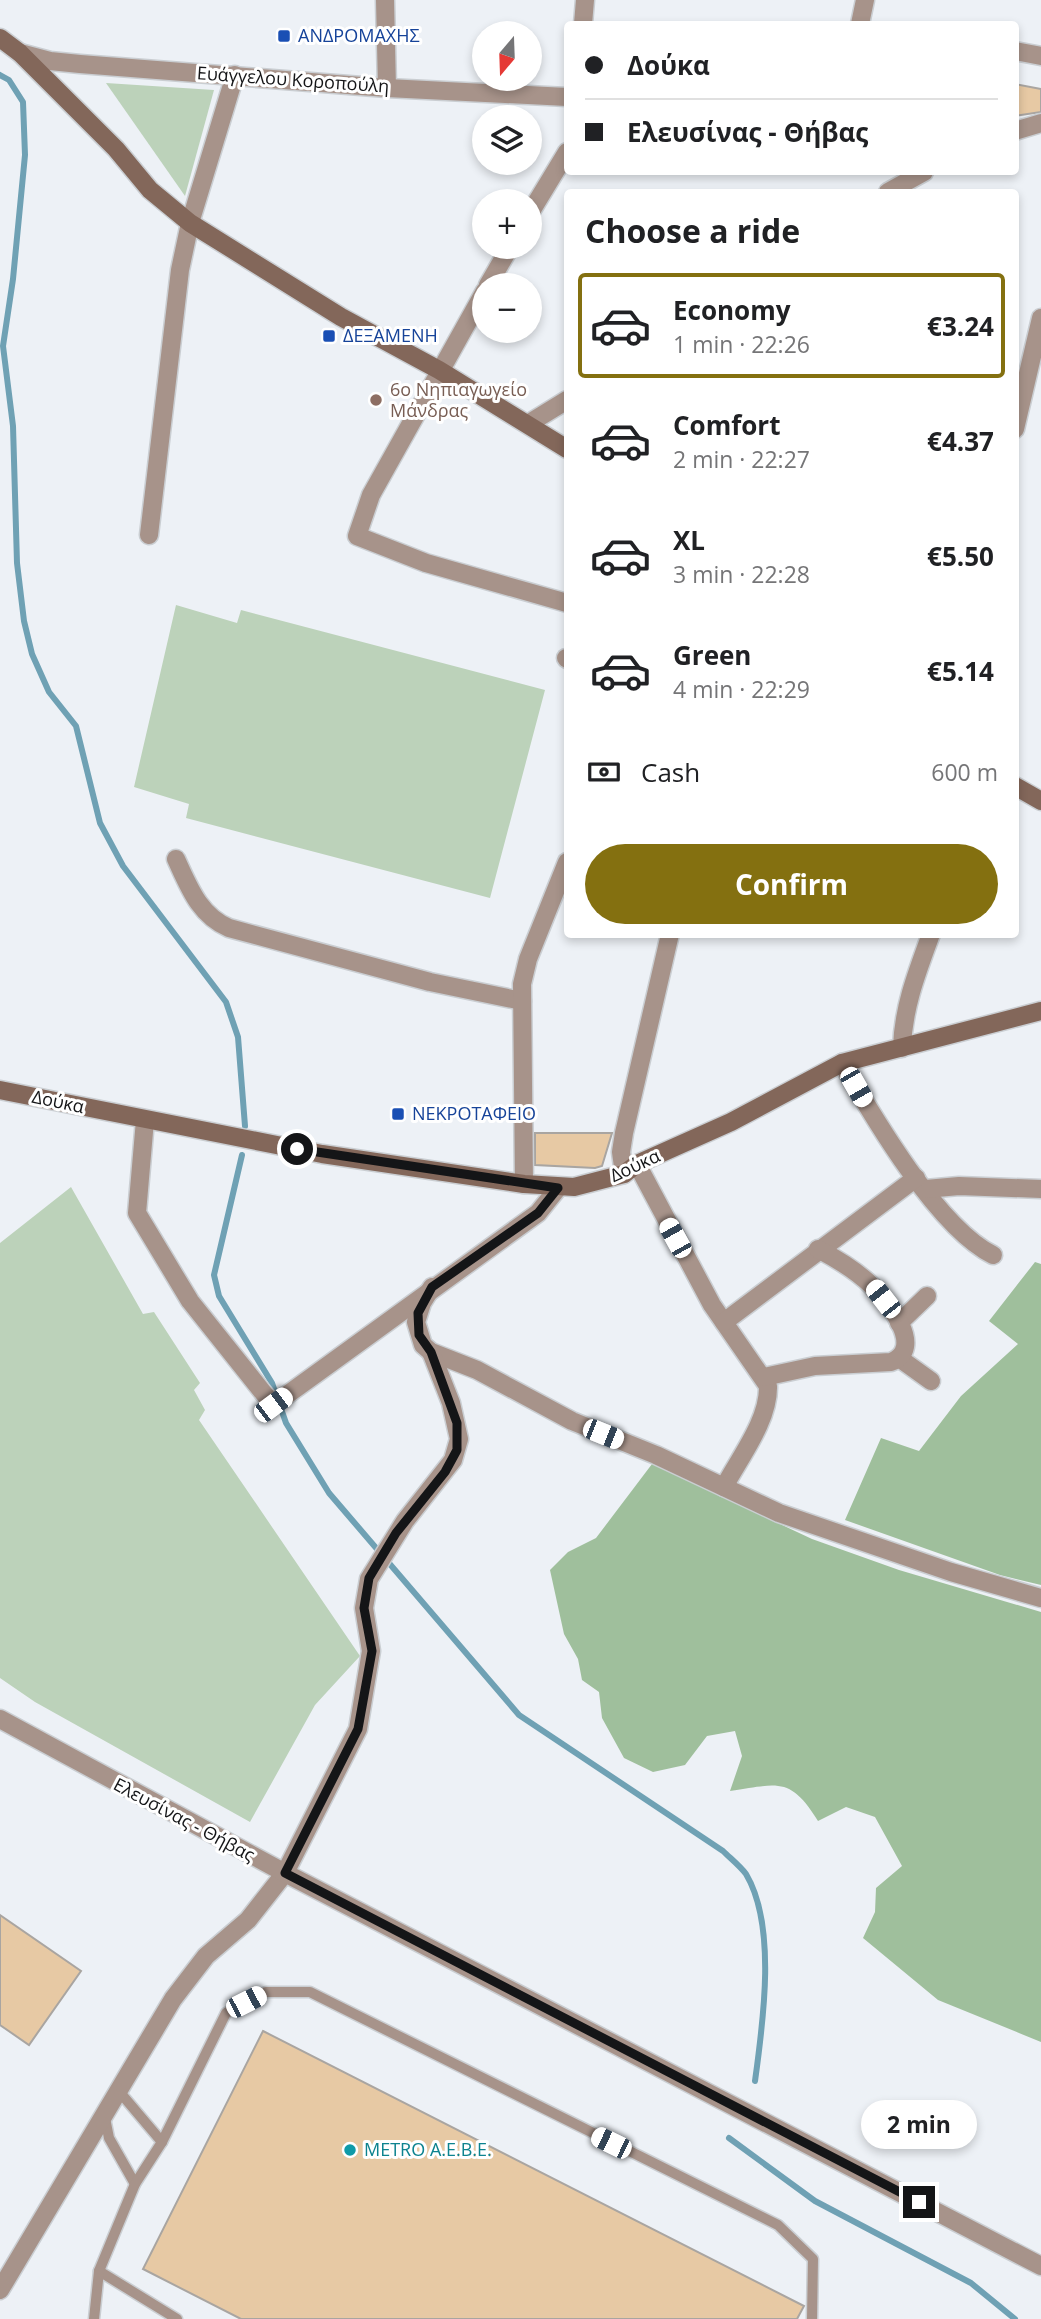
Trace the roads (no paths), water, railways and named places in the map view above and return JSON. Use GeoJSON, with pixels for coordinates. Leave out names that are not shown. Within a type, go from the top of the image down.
{"type":"FeatureCollection","features":[{"type":"Feature","properties":{"kind":"main road"},"geometry":{"type":"LineString","coordinates":[[0,37],[116,149],[150,190],[190,223],[341,317],[439,370],[564,447]]}},
{"type":"Feature","properties":{"kind":"main road"},"geometry":{"type":"LineString","coordinates":[[1019,788],[1041,801]]}},
{"type":"Feature","properties":{"kind":"main road","name":"Δούκα"},"geometry":{"type":"LineString","coordinates":[[0,1090],[322,1154],[558,1188],[597,1183],[630,1169],[731,1122],[842,1063],[1041,1011]]}},
{"type":"Feature","properties":{"kind":"street"},"geometry":{"type":"LineString","coordinates":[[385,0],[387,88]]}},
{"type":"Feature","properties":{"kind":"street"},"geometry":{"type":"LineString","coordinates":[[583,21],[585,0]]}},
{"type":"Feature","properties":{"kind":"street"},"geometry":{"type":"LineString","coordinates":[[861,21],[865,0]]}},
{"type":"Feature","properties":{"kind":"street"},"geometry":{"type":"LineString","coordinates":[[1019,52],[1041,56]]}},
{"type":"Feature","properties":{"kind":"street","name":"Ευάγγελου Κοροπούλη"},"geometry":{"type":"LineString","coordinates":[[20,54],[50,61],[387,88],[564,97]]}},
{"type":"Feature","properties":{"kind":"street"},"geometry":{"type":"LineString","coordinates":[[149,535],[180,270],[190,223],[235,75]]}},
{"type":"Feature","properties":{"kind":"street"},"geometry":{"type":"LineString","coordinates":[[1019,130],[1041,123]]}},
{"type":"Feature","properties":{"kind":"street"},"geometry":{"type":"LineString","coordinates":[[542,193],[564,157]]}},
{"type":"Feature","properties":{"kind":"street"},"geometry":{"type":"LineString","coordinates":[[893,189],[919,175]]}},
{"type":"Feature","properties":{"kind":"street"},"geometry":{"type":"LineString","coordinates":[[472,313],[371,495],[357,536],[426,563],[564,602]]}},
{"type":"Feature","properties":{"kind":"street"},"geometry":{"type":"LineString","coordinates":[[1019,412],[1041,318]]}},
{"type":"Feature","properties":{"kind":"street"},"geometry":{"type":"LineString","coordinates":[[528,424],[564,402]]}},
{"type":"Feature","properties":{"kind":"street"},"geometry":{"type":"LineString","coordinates":[[176,859],[203,910],[213,921],[229,928],[430,982],[522,1001]]}},
{"type":"Feature","properties":{"kind":"street"},"geometry":{"type":"LineString","coordinates":[[524,1184],[522,1001],[528,959],[564,869]]}},
{"type":"Feature","properties":{"kind":"street"},"geometry":{"type":"LineString","coordinates":[[669,938],[621,1152],[724,1322],[768,1386],[769,1399],[724,1487]]}},
{"type":"Feature","properties":{"kind":"street"},"geometry":{"type":"LineString","coordinates":[[902,1048],[906,1011],[930,938]]}},
{"type":"Feature","properties":{"kind":"street"},"geometry":{"type":"LineString","coordinates":[[842,1063],[895,1151],[958,1228],[978,1248],[993,1255]]}},
{"type":"Feature","properties":{"kind":"street"},"geometry":{"type":"LineString","coordinates":[[145,1120],[137,1213],[190,1301],[273,1405],[432,1287],[538,1213],[558,1188]]}},
{"type":"Feature","properties":{"kind":"street"},"geometry":{"type":"LineString","coordinates":[[724,1322],[818,1249],[921,1183],[1041,1189]]}},
{"type":"Feature","properties":{"kind":"street"},"geometry":{"type":"LineString","coordinates":[[818,1249],[842,1262],[873,1287],[906,1337],[899,1359]]}},
{"type":"Feature","properties":{"kind":"street"},"geometry":{"type":"LineString","coordinates":[[432,1287],[422,1303],[416,1322],[423,1345],[431,1352],[477,1370],[572,1421],[814,1526],[976,1580],[1041,1598]]}},
{"type":"Feature","properties":{"kind":"street"},"geometry":{"type":"LineString","coordinates":[[899,1323],[927,1296]]}},
{"type":"Feature","properties":{"kind":"street"},"geometry":{"type":"LineString","coordinates":[[0,2290],[173,1999],[206,1956],[248,1920],[285,1873],[358,1729],[372,1651],[364,1608],[369,1578],[399,1529],[445,1472],[457,1450],[457,1423],[431,1352]]}},
{"type":"Feature","properties":{"kind":"street"},"geometry":{"type":"LineString","coordinates":[[764,1377],[815,1366],[899,1359],[931,1381]]}},
{"type":"Feature","properties":{"kind":"street","name":"Ελευσίνας - Θήβας"},"geometry":{"type":"LineString","coordinates":[[0,1719],[285,1873],[1041,2266]]}},
{"type":"Feature","properties":{"kind":"lane"},"geometry":{"type":"LineString","coordinates":[[94,2319],[99,2271],[135,2185],[162,2141],[226,2013],[266,1992],[310,1992],[778,2224],[813,2259],[812,2319]]}},
{"type":"Feature","properties":{"kind":"lane"},"geometry":{"type":"LineString","coordinates":[[118,2090],[162,2141]]}},
{"type":"Feature","properties":{"kind":"lane"},"geometry":{"type":"LineString","coordinates":[[104,2114],[109,2138],[135,2185]]}},
{"type":"Feature","properties":{"kind":"lane"},"geometry":{"type":"LineString","coordinates":[[99,2271],[177,2319]]}},
{"type":"Feature","properties":{"kind":"waterway"},"geometry":{"type":"LineString","coordinates":[[0,75],[9,80],[23,102],[25,155],[13,279],[3,346],[13,426],[17,563],[24,621],[32,654],[49,692],[76,726],[100,823],[123,866],[226,1002],[238,1037],[245,1126]]}},
{"type":"Feature","properties":{"kind":"waterway"},"geometry":{"type":"LineString","coordinates":[[242,1155],[214,1275],[219,1296],[272,1383],[286,1423],[329,1493],[519,1715],[723,1851],[746,1874],[756,1895],[765,1947],[764,2004],[755,2081]]}},
{"type":"Feature","properties":{"kind":"waterway"},"geometry":{"type":"LineString","coordinates":[[729,2138],[815,2201],[971,2283],[1015,2319]]}},
{"type":"Feature","properties":{"kind":"place","name":"ΑΝΔΡΟΜΑΧΗΣ"},"geometry":{"type":"Point","coordinates":[284,36]}},
{"type":"Feature","properties":{"kind":"place","name":"ΔΕΞΑΜΕΝΗ"},"geometry":{"type":"Point","coordinates":[329,336]}},
{"type":"Feature","properties":{"kind":"place","name":"6ο Νηπιαγωγείο Μάνδρας"},"geometry":{"type":"Point","coordinates":[376,400]}},
{"type":"Feature","properties":{"kind":"place","name":"ΝΕΚΡΟΤΑΦΕΙΟ"},"geometry":{"type":"Point","coordinates":[398,1114]}},
{"type":"Feature","properties":{"kind":"place","name":"METRO Α.Ε.Β.Ε."},"geometry":{"type":"Point","coordinates":[350,2150]}}]}
